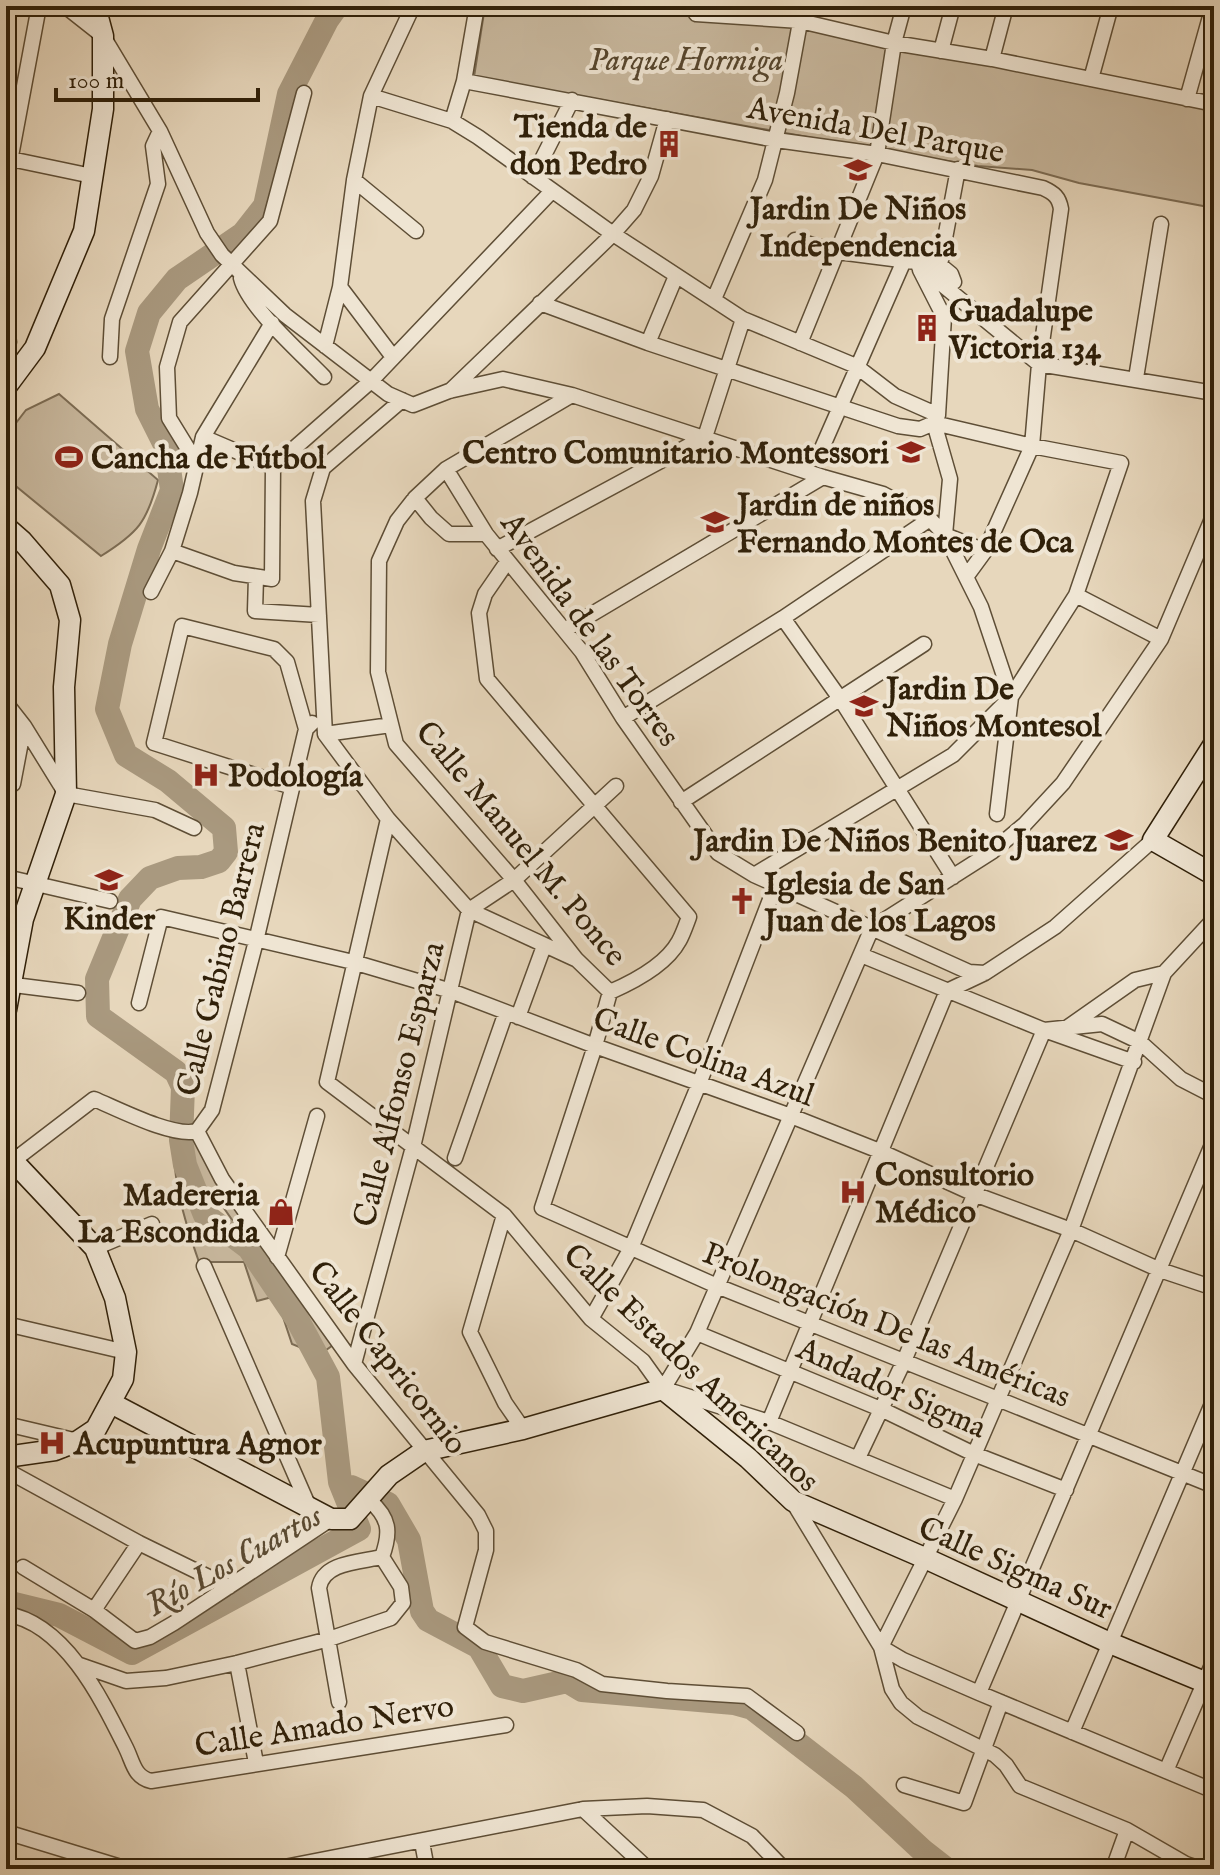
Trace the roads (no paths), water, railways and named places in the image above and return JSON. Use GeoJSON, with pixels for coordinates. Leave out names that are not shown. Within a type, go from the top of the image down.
{"type":"FeatureCollection","features":[{"type":"Feature","properties":{"kind":"main road"},"geometry":{"type":"LineString","coordinates":[[6,387],[35,348],[84,231],[103,109],[103,36],[95,6]]}},
{"type":"Feature","properties":{"kind":"main road"},"geometry":{"type":"LineString","coordinates":[[6,527],[60,585],[70,620],[64,687],[66,794],[23,919],[8,984],[6,1010]]}},
{"type":"Feature","properties":{"kind":"main road"},"geometry":{"type":"LineString","coordinates":[[1214,744],[1153,840],[1214,875]]}},
{"type":"Feature","properties":{"kind":"main road"},"geometry":{"type":"LineString","coordinates":[[6,1457],[55,1450],[78,1441],[96,1429],[123,1379],[126,1352],[115,1298],[95,1248],[10,1156]]}},
{"type":"Feature","properties":{"kind":"main road"},"geometry":{"type":"LineString","coordinates":[[111,1403],[309,1507],[340,1519],[369,1500],[389,1475],[424,1451],[523,1429],[663,1389]]}},
{"type":"Feature","properties":{"kind":"main road","name":"Calle Estados Americanos"},"geometry":{"type":"LineString","coordinates":[[663,1389],[748,1458],[793,1501]]}},
{"type":"Feature","properties":{"kind":"main road","name":"Calle Sigma Sur"},"geometry":{"type":"LineString","coordinates":[[793,1501],[1209,1684]]}},
{"type":"Feature","properties":{"kind":"street"},"geometry":{"type":"LineString","coordinates":[[6,183],[39,6]]}},
{"type":"Feature","properties":{"kind":"street"},"geometry":{"type":"LineString","coordinates":[[65,6],[103,36],[160,131],[207,233],[231,264],[285,315],[388,394],[413,405],[449,391],[503,379],[572,395],[883,494],[930,519],[945,535],[981,607],[1011,697],[997,814]]}},
{"type":"Feature","properties":{"kind":"street"},"geometry":{"type":"LineString","coordinates":[[325,346],[340,287],[354,180],[371,96],[413,6]]}},
{"type":"Feature","properties":{"kind":"street"},"geometry":{"type":"LineString","coordinates":[[452,121],[464,81],[477,6]]}},
{"type":"Feature","properties":{"kind":"street"},"geometry":{"type":"LineString","coordinates":[[800,343],[877,154],[894,43],[904,6]]}},
{"type":"Feature","properties":{"kind":"street"},"geometry":{"type":"LineString","coordinates":[[941,51],[953,6]]}},
{"type":"Feature","properties":{"kind":"street"},"geometry":{"type":"LineString","coordinates":[[992,59],[1006,6]]}},
{"type":"Feature","properties":{"kind":"street"},"geometry":{"type":"LineString","coordinates":[[1091,79],[1111,6]]}},
{"type":"Feature","properties":{"kind":"street"},"geometry":{"type":"LineString","coordinates":[[1187,99],[1213,6]]}},
{"type":"Feature","properties":{"kind":"street"},"geometry":{"type":"LineString","coordinates":[[697,10],[801,14],[894,43],[992,59],[1214,104]]}},
{"type":"Feature","properties":{"kind":"street"},"geometry":{"type":"LineString","coordinates":[[714,299],[765,180],[801,14]]}},
{"type":"Feature","properties":{"kind":"street","name":"Avenida Del Parque"},"geometry":{"type":"LineString","coordinates":[[464,81],[776,140],[877,154],[1043,188],[1053,193],[1061,209],[1039,364]]}},
{"type":"Feature","properties":{"kind":"street"},"geometry":{"type":"LineString","coordinates":[[196,462],[169,418],[167,367],[180,322],[270,221],[304,93]]}},
{"type":"Feature","properties":{"kind":"street"},"geometry":{"type":"LineString","coordinates":[[371,96],[452,121],[613,234],[743,319],[856,366],[895,396],[936,419],[1032,446],[1121,463],[1076,595],[1011,697],[953,755],[754,875]]}},
{"type":"Feature","properties":{"kind":"street"},"geometry":{"type":"LineString","coordinates":[[533,177],[572,100]]}},
{"type":"Feature","properties":{"kind":"street"},"geometry":{"type":"LineString","coordinates":[[449,391],[613,234],[634,210],[651,176],[667,119]]}},
{"type":"Feature","properties":{"kind":"street"},"geometry":{"type":"LineString","coordinates":[[110,357],[112,319],[158,184],[153,146],[160,131]]}},
{"type":"Feature","properties":{"kind":"street"},"geometry":{"type":"LineString","coordinates":[[9,159],[92,176]]}},
{"type":"Feature","properties":{"kind":"street"},"geometry":{"type":"LineString","coordinates":[[940,265],[958,169]]}},
{"type":"Feature","properties":{"kind":"street"},"geometry":{"type":"LineString","coordinates":[[354,180],[416,231]]}},
{"type":"Feature","properties":{"kind":"street"},"geometry":{"type":"LineString","coordinates":[[172,551],[234,573],[272,579],[273,467],[371,381],[552,191]]}},
{"type":"Feature","properties":{"kind":"street"},"geometry":{"type":"LineString","coordinates":[[1136,378],[1161,224]]}},
{"type":"Feature","properties":{"kind":"street"},"geometry":{"type":"LineString","coordinates":[[795,240],[838,252],[940,265],[951,274],[954,282],[910,263]]}},
{"type":"Feature","properties":{"kind":"street"},"geometry":{"type":"LineString","coordinates":[[910,263],[1039,364],[1214,393]]}},
{"type":"Feature","properties":{"kind":"street"},"geometry":{"type":"LineString","coordinates":[[822,448],[856,366],[910,263]]}},
{"type":"Feature","properties":{"kind":"street"},"geometry":{"type":"LineString","coordinates":[[910,263],[944,317],[936,419],[950,479],[945,535]]}},
{"type":"Feature","properties":{"kind":"street"},"geometry":{"type":"LineString","coordinates":[[231,264],[244,289],[324,377]]}},
{"type":"Feature","properties":{"kind":"street"},"geometry":{"type":"LineString","coordinates":[[648,343],[676,276]]}},
{"type":"Feature","properties":{"kind":"street"},"geometry":{"type":"LineString","coordinates":[[340,287],[393,357]]}},
{"type":"Feature","properties":{"kind":"street"},"geometry":{"type":"LineString","coordinates":[[540,303],[648,343],[898,426],[920,429],[936,419]]}},
{"type":"Feature","properties":{"kind":"street"},"geometry":{"type":"LineString","coordinates":[[497,549],[705,437],[743,319]]}},
{"type":"Feature","properties":{"kind":"street"},"geometry":{"type":"LineString","coordinates":[[151,592],[172,551],[203,437],[272,323]]}},
{"type":"Feature","properties":{"kind":"street"},"geometry":{"type":"LineString","coordinates":[[966,577],[985,551],[1032,446],[1039,364]]}},
{"type":"Feature","properties":{"kind":"street","name":"Calle Manuel M. Ponce"},"geometry":{"type":"LineString","coordinates":[[572,395],[446,469],[415,498],[397,521],[379,561],[378,672],[396,744],[514,880],[576,959],[610,992]]}},
{"type":"Feature","properties":{"kind":"street"},"geometry":{"type":"LineString","coordinates":[[402,400],[323,468],[313,501],[325,734],[388,819],[469,910],[576,959]]}},
{"type":"Feature","properties":{"kind":"street"},"geometry":{"type":"LineString","coordinates":[[203,437],[273,467]]}},
{"type":"Feature","properties":{"kind":"street","name":"Avenida de las Torres"},"geometry":{"type":"LineString","coordinates":[[446,469],[486,534],[565,630],[718,853],[754,875],[969,972],[985,973]]}},
{"type":"Feature","properties":{"kind":"street"},"geometry":{"type":"LineString","coordinates":[[565,630],[823,477]]}},
{"type":"Feature","properties":{"kind":"street"},"geometry":{"type":"LineString","coordinates":[[415,498],[449,534],[486,534]]}},
{"type":"Feature","properties":{"kind":"street"},"geometry":{"type":"LineString","coordinates":[[955,1499],[769,1422],[663,1389],[697,1333],[872,928],[993,851],[1025,824],[1063,783],[1161,639],[1211,521],[1214,504]]}},
{"type":"Feature","properties":{"kind":"street"},"geometry":{"type":"LineString","coordinates":[[623,718],[783,618],[930,519]]}},
{"type":"Feature","properties":{"kind":"street"},"geometry":{"type":"LineString","coordinates":[[945,535],[985,551]]}},
{"type":"Feature","properties":{"kind":"street"},"geometry":{"type":"LineString","coordinates":[[507,562],[485,594],[479,613],[487,679],[689,917],[678,943],[669,954],[630,984],[610,992],[595,1046]]}},
{"type":"Feature","properties":{"kind":"street"},"geometry":{"type":"LineString","coordinates":[[256,577],[255,611],[319,615]]}},
{"type":"Feature","properties":{"kind":"street"},"geometry":{"type":"LineString","coordinates":[[1076,595],[1161,639]]}},
{"type":"Feature","properties":{"kind":"street"},"geometry":{"type":"LineString","coordinates":[[783,618],[841,700],[953,877]]}},
{"type":"Feature","properties":{"kind":"street"},"geometry":{"type":"LineString","coordinates":[[292,787],[154,743],[182,626],[274,649],[287,662],[306,729]]}},
{"type":"Feature","properties":{"kind":"street"},"geometry":{"type":"LineString","coordinates":[[681,802],[924,644]]}},
{"type":"Feature","properties":{"kind":"street"},"geometry":{"type":"LineString","coordinates":[[6,703],[66,794],[155,810],[194,828]]}},
{"type":"Feature","properties":{"kind":"street","name":"Calle Gabino Barrera"},"geometry":{"type":"LineString","coordinates":[[193,1132],[212,1110],[306,729],[323,711]]}},
{"type":"Feature","properties":{"kind":"street"},"geometry":{"type":"LineString","coordinates":[[325,734],[391,725]]}},
{"type":"Feature","properties":{"kind":"street"},"geometry":{"type":"LineString","coordinates":[[13,784],[24,726]]}},
{"type":"Feature","properties":{"kind":"street"},"geometry":{"type":"LineString","coordinates":[[469,910],[514,880],[616,786]]}},
{"type":"Feature","properties":{"kind":"street"},"geometry":{"type":"LineString","coordinates":[[353,962],[388,819]]}},
{"type":"Feature","properties":{"kind":"street"},"geometry":{"type":"LineString","coordinates":[[769,1422],[947,991],[985,973],[1055,927],[1153,840]]}},
{"type":"Feature","properties":{"kind":"street"},"geometry":{"type":"LineString","coordinates":[[6,877],[110,901]]}},
{"type":"Feature","properties":{"kind":"street"},"geometry":{"type":"LineString","coordinates":[[591,1319],[631,1248],[699,1084],[776,884]]}},
{"type":"Feature","properties":{"kind":"street","name":"Calle Alfonso Esparza"},"geometry":{"type":"LineString","coordinates":[[354,1364],[413,1147],[469,910]]}},
{"type":"Feature","properties":{"kind":"street","name":"Calle Colina Azul"},"geometry":{"type":"LineString","coordinates":[[139,1003],[161,917],[353,962],[451,991],[791,1116],[882,1152],[974,1194],[1071,1230],[1160,1270],[1214,1288]]}},
{"type":"Feature","properties":{"kind":"street"},"geometry":{"type":"LineString","coordinates":[[1214,919],[1164,973],[1071,1230],[955,1499],[881,1647],[903,1660],[979,1693],[1214,1791]]}},
{"type":"Feature","properties":{"kind":"street"},"geometry":{"type":"LineString","coordinates":[[455,1158],[512,1014],[544,946]]}},
{"type":"Feature","properties":{"kind":"street"},"geometry":{"type":"LineString","coordinates":[[861,955],[1044,1030],[1134,1062]]}},
{"type":"Feature","properties":{"kind":"street","name":"Calle Estados Americanos"},"geometry":{"type":"LineString","coordinates":[[353,962],[326,1081],[328,1084],[504,1215],[591,1319],[643,1361],[663,1389]]}},
{"type":"Feature","properties":{"kind":"street"},"geometry":{"type":"LineString","coordinates":[[1066,1029],[1135,980],[1164,973]]}},
{"type":"Feature","properties":{"kind":"street"},"geometry":{"type":"LineString","coordinates":[[8,984],[78,993]]}},
{"type":"Feature","properties":{"kind":"street"},"geometry":{"type":"LineString","coordinates":[[1044,1030],[1102,1024],[1140,1042],[1181,1079],[1214,1096]]}},
{"type":"Feature","properties":{"kind":"street"},"geometry":{"type":"LineString","coordinates":[[858,1458],[883,1410],[1044,1030]]}},
{"type":"Feature","properties":{"kind":"street","name":"Prolongación De las Américas"},"geometry":{"type":"LineString","coordinates":[[595,1046],[542,1208],[717,1286],[1214,1486]]}},
{"type":"Feature","properties":{"kind":"street"},"geometry":{"type":"LineString","coordinates":[[10,1156],[94,1099],[168,1128],[193,1132]]}},
{"type":"Feature","properties":{"kind":"street"},"geometry":{"type":"LineString","coordinates":[[277,1257],[317,1116]]}},
{"type":"Feature","properties":{"kind":"street","name":"Calle Capricornio"},"geometry":{"type":"LineString","coordinates":[[193,1132],[222,1179],[354,1364],[478,1515],[486,1531],[486,1550],[465,1627],[485,1642],[576,1670],[602,1684],[747,1696],[797,1733]]}},
{"type":"Feature","properties":{"kind":"street"},"geometry":{"type":"LineString","coordinates":[[979,1693],[1214,1140]]}},
{"type":"Feature","properties":{"kind":"street"},"geometry":{"type":"LineString","coordinates":[[504,1215],[470,1332],[505,1403],[523,1429]]}},
{"type":"Feature","properties":{"kind":"street"},"geometry":{"type":"LineString","coordinates":[[95,1248],[152,1224]]}},
{"type":"Feature","properties":{"kind":"street"},"geometry":{"type":"LineString","coordinates":[[204,1266],[309,1507]]}},
{"type":"Feature","properties":{"kind":"street"},"geometry":{"type":"LineString","coordinates":[[6,1324],[126,1352]]}},
{"type":"Feature","properties":{"kind":"street","name":"Andador Sigma"},"geometry":{"type":"LineString","coordinates":[[697,1333],[883,1410],[974,1454],[1066,1490]]}},
{"type":"Feature","properties":{"kind":"street"},"geometry":{"type":"LineString","coordinates":[[1072,1732],[1214,1399]]}},
{"type":"Feature","properties":{"kind":"street"},"geometry":{"type":"LineString","coordinates":[[6,1424],[78,1441]]}},
{"type":"Feature","properties":{"kind":"street"},"geometry":{"type":"LineString","coordinates":[[6,1470],[139,1543],[229,1587]]}},
{"type":"Feature","properties":{"kind":"street"},"geometry":{"type":"LineString","coordinates":[[369,1500],[382,1511],[388,1524],[389,1539],[382,1557]]}},
{"type":"Feature","properties":{"kind":"street","name":"Calle Estados Americanos"},"geometry":{"type":"LineString","coordinates":[[793,1501],[881,1647],[892,1689],[901,1703],[918,1717],[995,1755],[1020,1786],[1127,1830],[1186,1864],[1201,1869]]}},
{"type":"Feature","properties":{"kind":"street"},"geometry":{"type":"LineString","coordinates":[[23,1567],[94,1610],[135,1641],[162,1630],[340,1519]]}},
{"type":"Feature","properties":{"kind":"street"},"geometry":{"type":"LineString","coordinates":[[94,1610],[139,1543]]}},
{"type":"Feature","properties":{"kind":"street"},"geometry":{"type":"LineString","coordinates":[[339,1702],[319,1588],[321,1577],[329,1570],[382,1557]]}},
{"type":"Feature","properties":{"kind":"street"},"geometry":{"type":"LineString","coordinates":[[6,1614],[22,1616],[52,1637],[80,1665],[126,1681],[166,1678],[329,1639],[391,1618],[403,1603],[401,1587],[382,1557]]}},
{"type":"Feature","properties":{"kind":"street"},"geometry":{"type":"LineString","coordinates":[[1166,1771],[1209,1684],[1214,1660]]}},
{"type":"Feature","properties":{"kind":"street"},"geometry":{"type":"LineString","coordinates":[[237,1663],[256,1763]]}},
{"type":"Feature","properties":{"kind":"street","name":"Calle Amado Nervo"},"geometry":{"type":"LineString","coordinates":[[80,1665],[134,1768],[151,1781],[506,1725]]}},
{"type":"Feature","properties":{"kind":"street"},"geometry":{"type":"LineString","coordinates":[[904,1785],[964,1803],[1001,1702]]}},
{"type":"Feature","properties":{"kind":"street"},"geometry":{"type":"LineString","coordinates":[[274,1869],[583,1809],[647,1806],[703,1810],[752,1836],[784,1869]]}},
{"type":"Feature","properties":{"kind":"street"},"geometry":{"type":"LineString","coordinates":[[583,1809],[648,1869]]}},
{"type":"Feature","properties":{"kind":"street"},"geometry":{"type":"LineString","coordinates":[[1127,1830],[1113,1867],[1130,1869]]}},
{"type":"Feature","properties":{"kind":"street"},"geometry":{"type":"LineString","coordinates":[[6,1832],[94,1864],[127,1869]]}},
{"type":"Feature","properties":{"kind":"street"},"geometry":{"type":"LineString","coordinates":[[422,1842],[427,1869]]}},
{"type":"Feature","properties":{"kind":"waterway","name":"Río Los Cuartos"},"geometry":{"type":"LineString","coordinates":[[6,1602],[59,1615],[132,1653],[359,1529],[340,1482],[328,1377],[297,1319],[249,1248],[205,1215],[185,1165],[181,1140],[183,1087],[176,1072],[98,1016],[97,979],[130,899],[150,878],[178,868],[201,867],[219,861],[226,852],[224,828],[168,781],[126,755],[107,709],[120,644],[149,549],[172,490],[166,447],[147,409],[137,351],[149,313],[177,279],[243,234],[265,206],[289,94],[337,6]]}},
{"type":"Feature","properties":{"kind":"waterway"},"geometry":{"type":"LineString","coordinates":[[351,1487],[388,1504],[409,1540],[422,1611],[428,1620],[479,1647],[502,1686],[523,1691],[567,1681],[582,1690],[734,1703],[752,1708],[854,1787],[946,1869]]}},
{"type":"Feature","properties":{"kind":"place","name":"Tienda de don Pedro"},"geometry":{"type":"Point","coordinates":[669,144]}},
{"type":"Feature","properties":{"kind":"place","name":"Jardin De Niños Independencia"},"geometry":{"type":"Point","coordinates":[858,170]}},
{"type":"Feature","properties":{"kind":"place","name":"Guadalupe Victoria 134"},"geometry":{"type":"Point","coordinates":[927,328]}},
{"type":"Feature","properties":{"kind":"place","name":"Centro Comunitario Montessori"},"geometry":{"type":"Point","coordinates":[911,452]}},
{"type":"Feature","properties":{"kind":"place","name":"Cancha de Fútbol"},"geometry":{"type":"Point","coordinates":[69,457]}},
{"type":"Feature","properties":{"kind":"place","name":"Jardin de niños Fernando Montes de Oca"},"geometry":{"type":"Point","coordinates":[715,522]}},
{"type":"Feature","properties":{"kind":"place","name":"Jardin De Niños Montesol"},"geometry":{"type":"Point","coordinates":[864,706]}},
{"type":"Feature","properties":{"kind":"place","name":"Podología"},"geometry":{"type":"Point","coordinates":[206,775]}},
{"type":"Feature","properties":{"kind":"place","name":"Jardin De Niños Benito Juarez"},"geometry":{"type":"Point","coordinates":[1119,840]}},
{"type":"Feature","properties":{"kind":"place","name":"Kinder"},"geometry":{"type":"Point","coordinates":[109,880]}},
{"type":"Feature","properties":{"kind":"place","name":"Iglesia de San Juan de los Lagos"},"geometry":{"type":"Point","coordinates":[742,901]}},
{"type":"Feature","properties":{"kind":"place","name":"Consultorio Médico"},"geometry":{"type":"Point","coordinates":[853,1192]}},
{"type":"Feature","properties":{"kind":"place","name":"Madereria La Escondida"},"geometry":{"type":"Point","coordinates":[281,1212]}},
{"type":"Feature","properties":{"kind":"place","name":"Acupuntura Agnor"},"geometry":{"type":"Point","coordinates":[52,1443]}},
{"type":"Feature","properties":{"kind":"park label","name":"Parque Hormiga"},"geometry":{"type":"Point","coordinates":[686,59]}}]}
